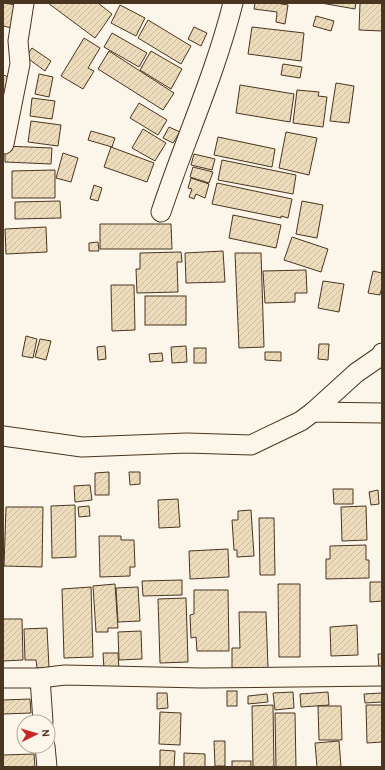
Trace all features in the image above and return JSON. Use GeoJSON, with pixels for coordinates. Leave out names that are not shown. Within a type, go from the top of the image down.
{"type":"FeatureCollection","features":[{"type":"Feature","properties":{"kind":"street"},"geometry":{"type":"LineString","coordinates":[[4,144],[12,61],[18,41],[24,3]]}},
{"type":"Feature","properties":{"kind":"street"},"geometry":{"type":"LineString","coordinates":[[161,212],[174,172],[224,38],[233,3]]}},
{"type":"Feature","properties":{"kind":"street"},"geometry":{"type":"LineString","coordinates":[[3,436],[82,447],[186,443],[251,445],[300,421],[313,412],[356,373],[382,355],[382,353]]}},
{"type":"Feature","properties":{"kind":"street"},"geometry":{"type":"LineString","coordinates":[[313,412],[382,413]]}},
{"type":"Feature","properties":{"kind":"street"},"geometry":{"type":"LineString","coordinates":[[3,678],[40,678],[65,675],[202,678],[382,676]]}},
{"type":"Feature","properties":{"kind":"street"},"geometry":{"type":"LineString","coordinates":[[40,678],[42,714]]}},
{"type":"Feature","properties":{"kind":"street"},"geometry":{"type":"LineString","coordinates":[[46,754],[47,767]]}},
{"type":"Feature","properties":{"kind":"building"},"geometry":{"type":"Polygon","coordinates":[[[3,3],[17,5],[12,28],[3,26],[3,3]]]}},
{"type":"Feature","properties":{"kind":"building"},"geometry":{"type":"Polygon","coordinates":[[[48,3],[98,3],[112,14],[95,38],[48,3]]]}},
{"type":"Feature","properties":{"kind":"building"},"geometry":{"type":"Polygon","coordinates":[[[255,3],[276,3],[288,5],[285,24],[276,22],[277,12],[254,9],[255,3]]]}},
{"type":"Feature","properties":{"kind":"building"},"geometry":{"type":"Polygon","coordinates":[[[321,3],[356,3],[355,9],[321,3]]]}},
{"type":"Feature","properties":{"kind":"building"},"geometry":{"type":"Polygon","coordinates":[[[360,3],[382,3],[382,31],[359,30],[360,3]]]}},
{"type":"Feature","properties":{"kind":"building"},"geometry":{"type":"Polygon","coordinates":[[[120,5],[145,18],[136,36],[111,23],[120,5]]]}},
{"type":"Feature","properties":{"kind":"building"},"geometry":{"type":"Polygon","coordinates":[[[316,16],[334,21],[331,31],[313,26],[316,16]]]}},
{"type":"Feature","properties":{"kind":"building"},"geometry":{"type":"Polygon","coordinates":[[[148,20],[191,46],[181,64],[138,38],[148,20]]]}},
{"type":"Feature","properties":{"kind":"building"},"geometry":{"type":"Polygon","coordinates":[[[194,27],[207,33],[201,46],[188,39],[194,27]]]}},
{"type":"Feature","properties":{"kind":"building"},"geometry":{"type":"Polygon","coordinates":[[[252,27],[304,33],[301,61],[248,54],[252,27]]]}},
{"type":"Feature","properties":{"kind":"building"},"geometry":{"type":"Polygon","coordinates":[[[112,33],[147,53],[139,67],[104,47],[112,33]]]}},
{"type":"Feature","properties":{"kind":"building"},"geometry":{"type":"Polygon","coordinates":[[[84,38],[100,48],[88,68],[94,71],[83,89],[61,76],[84,38]]]}},
{"type":"Feature","properties":{"kind":"building"},"geometry":{"type":"Polygon","coordinates":[[[32,48],[51,61],[45,71],[26,57],[32,48]]]}},
{"type":"Feature","properties":{"kind":"building"},"geometry":{"type":"Polygon","coordinates":[[[109,51],[174,93],[163,110],[98,69],[109,51]]]}},
{"type":"Feature","properties":{"kind":"building"},"geometry":{"type":"Polygon","coordinates":[[[151,51],[182,69],[171,89],[140,70],[151,51]]]}},
{"type":"Feature","properties":{"kind":"building"},"geometry":{"type":"Polygon","coordinates":[[[283,64],[302,67],[300,78],[281,75],[283,64]]]}},
{"type":"Feature","properties":{"kind":"building"},"geometry":{"type":"Polygon","coordinates":[[[39,74],[53,77],[49,97],[35,94],[39,74]]]}},
{"type":"Feature","properties":{"kind":"building"},"geometry":{"type":"Polygon","coordinates":[[[3,75],[9,77],[3,96],[3,75]]]}},
{"type":"Feature","properties":{"kind":"building"},"geometry":{"type":"Polygon","coordinates":[[[336,83],[354,86],[349,123],[330,121],[336,83]]]}},
{"type":"Feature","properties":{"kind":"building"},"geometry":{"type":"Polygon","coordinates":[[[240,85],[294,94],[290,122],[236,113],[240,85]]]}},
{"type":"Feature","properties":{"kind":"building"},"geometry":{"type":"Polygon","coordinates":[[[297,90],[319,92],[318,96],[327,97],[323,127],[293,123],[297,90]]]}},
{"type":"Feature","properties":{"kind":"building"},"geometry":{"type":"Polygon","coordinates":[[[32,98],[55,101],[52,119],[30,116],[32,98]]]}},
{"type":"Feature","properties":{"kind":"building"},"geometry":{"type":"Polygon","coordinates":[[[139,103],[167,120],[158,135],[130,118],[139,103]]]}},
{"type":"Feature","properties":{"kind":"building"},"geometry":{"type":"Polygon","coordinates":[[[31,121],[61,125],[58,146],[28,142],[31,121]]]}},
{"type":"Feature","properties":{"kind":"building"},"geometry":{"type":"Polygon","coordinates":[[[169,127],[180,132],[173,143],[163,138],[169,127]]]}},
{"type":"Feature","properties":{"kind":"building"},"geometry":{"type":"Polygon","coordinates":[[[143,129],[166,143],[155,161],[132,148],[143,129]]]}},
{"type":"Feature","properties":{"kind":"building"},"geometry":{"type":"Polygon","coordinates":[[[91,131],[115,138],[112,147],[88,140],[91,131]]]}},
{"type":"Feature","properties":{"kind":"building"},"geometry":{"type":"Polygon","coordinates":[[[286,132],[317,138],[309,175],[279,168],[286,132]]]}},
{"type":"Feature","properties":{"kind":"building"},"geometry":{"type":"Polygon","coordinates":[[[218,137],[275,149],[272,167],[214,155],[218,137]]]}},
{"type":"Feature","properties":{"kind":"building"},"geometry":{"type":"Polygon","coordinates":[[[5,146],[52,148],[51,164],[5,162],[5,146]]]}},
{"type":"Feature","properties":{"kind":"building"},"geometry":{"type":"Polygon","coordinates":[[[111,147],[154,163],[147,182],[104,167],[111,147]]]}},
{"type":"Feature","properties":{"kind":"building"},"geometry":{"type":"Polygon","coordinates":[[[63,153],[78,158],[71,182],[56,178],[63,153]]]}},
{"type":"Feature","properties":{"kind":"building"},"geometry":{"type":"Polygon","coordinates":[[[194,154],[215,159],[212,170],[191,165],[194,154]]]}},
{"type":"Feature","properties":{"kind":"building"},"geometry":{"type":"Polygon","coordinates":[[[222,160],[296,175],[293,194],[218,180],[222,160]]]}},
{"type":"Feature","properties":{"kind":"building"},"geometry":{"type":"Polygon","coordinates":[[[193,167],[213,172],[209,183],[190,177],[193,167]]]}},
{"type":"Feature","properties":{"kind":"building"},"geometry":{"type":"Polygon","coordinates":[[[55,170],[55,198],[12,198],[12,171],[55,170]]]}},
{"type":"Feature","properties":{"kind":"building"},"geometry":{"type":"Polygon","coordinates":[[[191,178],[209,184],[205,198],[196,194],[194,199],[189,197],[192,189],[188,188],[191,178]]]}},
{"type":"Feature","properties":{"kind":"building"},"geometry":{"type":"Polygon","coordinates":[[[217,183],[292,199],[288,218],[281,216],[281,218],[212,204],[217,183]]]}},
{"type":"Feature","properties":{"kind":"building"},"geometry":{"type":"Polygon","coordinates":[[[94,185],[102,188],[98,201],[90,199],[94,185]]]}},
{"type":"Feature","properties":{"kind":"building"},"geometry":{"type":"Polygon","coordinates":[[[60,201],[61,218],[15,219],[15,202],[60,201]]]}},
{"type":"Feature","properties":{"kind":"building"},"geometry":{"type":"Polygon","coordinates":[[[302,201],[323,205],[317,238],[296,234],[302,201]]]}},
{"type":"Feature","properties":{"kind":"building"},"geometry":{"type":"Polygon","coordinates":[[[233,215],[281,225],[276,248],[229,238],[233,215]]]}},
{"type":"Feature","properties":{"kind":"building"},"geometry":{"type":"Polygon","coordinates":[[[100,224],[171,224],[172,249],[100,249],[100,224]]]}},
{"type":"Feature","properties":{"kind":"building"},"geometry":{"type":"Polygon","coordinates":[[[46,227],[47,252],[6,254],[5,229],[46,227]]]}},
{"type":"Feature","properties":{"kind":"building"},"geometry":{"type":"Polygon","coordinates":[[[292,237],[328,249],[321,272],[284,260],[292,237]]]}},
{"type":"Feature","properties":{"kind":"building"},"geometry":{"type":"Polygon","coordinates":[[[98,242],[99,251],[89,251],[89,243],[98,242]]]}},
{"type":"Feature","properties":{"kind":"building"},"geometry":{"type":"Polygon","coordinates":[[[223,251],[225,282],[186,283],[185,253],[223,251]]]}},
{"type":"Feature","properties":{"kind":"building"},"geometry":{"type":"Polygon","coordinates":[[[181,252],[182,262],[177,262],[178,292],[137,293],[136,269],[140,269],[140,253],[181,252]]]}},
{"type":"Feature","properties":{"kind":"building"},"geometry":{"type":"Polygon","coordinates":[[[235,253],[261,253],[264,347],[239,348],[235,253]]]}},
{"type":"Feature","properties":{"kind":"building"},"geometry":{"type":"Polygon","coordinates":[[[306,270],[307,293],[295,293],[295,302],[265,303],[263,271],[306,270]]]}},
{"type":"Feature","properties":{"kind":"building"},"geometry":{"type":"Polygon","coordinates":[[[373,271],[382,273],[380,295],[368,293],[373,271]]]}},
{"type":"Feature","properties":{"kind":"building"},"geometry":{"type":"Polygon","coordinates":[[[323,281],[344,284],[339,312],[318,308],[323,281]]]}},
{"type":"Feature","properties":{"kind":"building"},"geometry":{"type":"Polygon","coordinates":[[[111,285],[134,285],[135,330],[112,331],[111,285]]]}},
{"type":"Feature","properties":{"kind":"building"},"geometry":{"type":"Polygon","coordinates":[[[145,296],[186,296],[186,325],[145,325],[145,296]]]}},
{"type":"Feature","properties":{"kind":"building"},"geometry":{"type":"Polygon","coordinates":[[[26,336],[37,339],[33,358],[22,356],[26,336]]]}},
{"type":"Feature","properties":{"kind":"building"},"geometry":{"type":"Polygon","coordinates":[[[40,339],[51,341],[46,360],[35,357],[40,339]]]}},
{"type":"Feature","properties":{"kind":"building"},"geometry":{"type":"Polygon","coordinates":[[[319,344],[329,344],[328,360],[318,359],[319,344]]]}},
{"type":"Feature","properties":{"kind":"building"},"geometry":{"type":"Polygon","coordinates":[[[105,346],[106,359],[98,360],[97,347],[105,346]]]}},
{"type":"Feature","properties":{"kind":"building"},"geometry":{"type":"Polygon","coordinates":[[[186,346],[187,362],[172,363],[171,347],[186,346]]]}},
{"type":"Feature","properties":{"kind":"building"},"geometry":{"type":"Polygon","coordinates":[[[194,348],[206,348],[206,363],[194,363],[194,348]]]}},
{"type":"Feature","properties":{"kind":"building"},"geometry":{"type":"Polygon","coordinates":[[[265,352],[281,352],[281,361],[265,360],[265,352]]]}},
{"type":"Feature","properties":{"kind":"building"},"geometry":{"type":"Polygon","coordinates":[[[162,353],[163,361],[150,362],[149,354],[162,353]]]}},
{"type":"Feature","properties":{"kind":"building"},"geometry":{"type":"Polygon","coordinates":[[[109,472],[109,495],[95,495],[95,473],[109,472]]]}},
{"type":"Feature","properties":{"kind":"building"},"geometry":{"type":"Polygon","coordinates":[[[129,472],[140,472],[140,484],[130,485],[129,472]]]}},
{"type":"Feature","properties":{"kind":"building"},"geometry":{"type":"Polygon","coordinates":[[[90,485],[92,500],[75,502],[74,486],[90,485]]]}},
{"type":"Feature","properties":{"kind":"building"},"geometry":{"type":"Polygon","coordinates":[[[333,489],[353,489],[353,504],[334,504],[333,489]]]}},
{"type":"Feature","properties":{"kind":"building"},"geometry":{"type":"Polygon","coordinates":[[[378,490],[379,504],[371,505],[369,492],[378,490]]]}},
{"type":"Feature","properties":{"kind":"building"},"geometry":{"type":"Polygon","coordinates":[[[178,499],[180,527],[159,528],[158,500],[178,499]]]}},
{"type":"Feature","properties":{"kind":"building"},"geometry":{"type":"Polygon","coordinates":[[[75,505],[76,557],[52,558],[51,506],[75,505]]]}},
{"type":"Feature","properties":{"kind":"building"},"geometry":{"type":"Polygon","coordinates":[[[89,506],[90,516],[79,517],[78,507],[89,506]]]}},
{"type":"Feature","properties":{"kind":"building"},"geometry":{"type":"Polygon","coordinates":[[[366,506],[367,540],[342,541],[341,507],[366,506]]]}},
{"type":"Feature","properties":{"kind":"building"},"geometry":{"type":"Polygon","coordinates":[[[6,507],[43,507],[42,567],[4,566],[6,507]]]}},
{"type":"Feature","properties":{"kind":"building"},"geometry":{"type":"Polygon","coordinates":[[[251,510],[254,556],[237,557],[237,550],[234,550],[232,520],[238,520],[238,511],[251,510]]]}},
{"type":"Feature","properties":{"kind":"building"},"geometry":{"type":"Polygon","coordinates":[[[259,518],[274,518],[275,575],[260,575],[259,518]]]}},
{"type":"Feature","properties":{"kind":"building"},"geometry":{"type":"Polygon","coordinates":[[[99,536],[121,536],[121,540],[134,540],[135,567],[130,567],[130,576],[100,577],[99,536]]]}},
{"type":"Feature","properties":{"kind":"building"},"geometry":{"type":"Polygon","coordinates":[[[366,545],[366,560],[369,560],[369,578],[326,579],[326,559],[330,559],[330,546],[366,545]]]}},
{"type":"Feature","properties":{"kind":"building"},"geometry":{"type":"Polygon","coordinates":[[[228,549],[229,577],[190,579],[189,551],[228,549]]]}},
{"type":"Feature","properties":{"kind":"building"},"geometry":{"type":"Polygon","coordinates":[[[182,580],[182,595],[143,596],[142,581],[182,580]]]}},
{"type":"Feature","properties":{"kind":"building"},"geometry":{"type":"Polygon","coordinates":[[[370,582],[382,582],[382,601],[370,602],[370,582]]]}},
{"type":"Feature","properties":{"kind":"building"},"geometry":{"type":"Polygon","coordinates":[[[115,584],[118,628],[108,628],[108,632],[96,632],[93,586],[115,584]]]}},
{"type":"Feature","properties":{"kind":"building"},"geometry":{"type":"Polygon","coordinates":[[[278,584],[300,584],[300,657],[279,657],[278,584]]]}},
{"type":"Feature","properties":{"kind":"building"},"geometry":{"type":"Polygon","coordinates":[[[91,587],[93,657],[64,658],[62,589],[91,587]]]}},
{"type":"Feature","properties":{"kind":"building"},"geometry":{"type":"Polygon","coordinates":[[[138,587],[140,621],[118,622],[116,588],[138,587]]]}},
{"type":"Feature","properties":{"kind":"building"},"geometry":{"type":"Polygon","coordinates":[[[194,590],[228,590],[229,651],[197,651],[196,637],[191,638],[190,615],[194,614],[194,590]]]}},
{"type":"Feature","properties":{"kind":"building"},"geometry":{"type":"Polygon","coordinates":[[[186,598],[188,662],[160,663],[158,599],[186,598]]]}},
{"type":"Feature","properties":{"kind":"building"},"geometry":{"type":"Polygon","coordinates":[[[239,612],[266,612],[268,668],[232,668],[232,648],[240,648],[239,612]]]}},
{"type":"Feature","properties":{"kind":"building"},"geometry":{"type":"Polygon","coordinates":[[[3,619],[22,619],[23,660],[3,661],[3,619]]]}},
{"type":"Feature","properties":{"kind":"building"},"geometry":{"type":"Polygon","coordinates":[[[357,625],[358,655],[331,656],[330,627],[357,625]]]}},
{"type":"Feature","properties":{"kind":"building"},"geometry":{"type":"Polygon","coordinates":[[[47,628],[49,668],[37,668],[36,660],[25,660],[24,629],[47,628]]]}},
{"type":"Feature","properties":{"kind":"building"},"geometry":{"type":"Polygon","coordinates":[[[141,631],[142,659],[119,660],[118,632],[141,631]]]}},
{"type":"Feature","properties":{"kind":"building"},"geometry":{"type":"Polygon","coordinates":[[[103,653],[118,653],[119,669],[104,669],[103,653]]]}},
{"type":"Feature","properties":{"kind":"building"},"geometry":{"type":"Polygon","coordinates":[[[378,654],[382,654],[382,669],[379,669],[378,654]]]}},
{"type":"Feature","properties":{"kind":"building"},"geometry":{"type":"Polygon","coordinates":[[[227,691],[237,691],[237,706],[227,706],[227,691]]]}},
{"type":"Feature","properties":{"kind":"building"},"geometry":{"type":"Polygon","coordinates":[[[293,692],[294,708],[275,710],[273,693],[293,692]]]}},
{"type":"Feature","properties":{"kind":"building"},"geometry":{"type":"Polygon","coordinates":[[[328,692],[329,705],[301,707],[300,694],[328,692]]]}},
{"type":"Feature","properties":{"kind":"building"},"geometry":{"type":"Polygon","coordinates":[[[157,693],[167,693],[168,708],[157,709],[157,693]]]}},
{"type":"Feature","properties":{"kind":"building"},"geometry":{"type":"Polygon","coordinates":[[[382,693],[382,702],[365,703],[364,694],[382,693]]]}},
{"type":"Feature","properties":{"kind":"building"},"geometry":{"type":"Polygon","coordinates":[[[267,694],[268,702],[248,704],[248,696],[267,694]]]}},
{"type":"Feature","properties":{"kind":"building"},"geometry":{"type":"Polygon","coordinates":[[[30,699],[31,713],[3,714],[3,700],[30,699]]]}},
{"type":"Feature","properties":{"kind":"building"},"geometry":{"type":"Polygon","coordinates":[[[273,705],[274,767],[253,767],[252,706],[273,705]]]}},
{"type":"Feature","properties":{"kind":"building"},"geometry":{"type":"Polygon","coordinates":[[[366,705],[382,705],[382,742],[367,743],[366,705]]]}},
{"type":"Feature","properties":{"kind":"building"},"geometry":{"type":"Polygon","coordinates":[[[318,706],[341,706],[342,740],[319,740],[318,706]]]}},
{"type":"Feature","properties":{"kind":"building"},"geometry":{"type":"Polygon","coordinates":[[[160,712],[181,713],[180,745],[159,744],[160,712]]]}},
{"type":"Feature","properties":{"kind":"building"},"geometry":{"type":"Polygon","coordinates":[[[275,713],[295,713],[296,767],[276,767],[275,713]]]}},
{"type":"Feature","properties":{"kind":"building"},"geometry":{"type":"Polygon","coordinates":[[[214,741],[225,741],[225,766],[215,766],[214,741]]]}},
{"type":"Feature","properties":{"kind":"building"},"geometry":{"type":"Polygon","coordinates":[[[339,741],[341,767],[317,767],[315,743],[339,741]]]}},
{"type":"Feature","properties":{"kind":"building"},"geometry":{"type":"Polygon","coordinates":[[[160,750],[175,751],[174,767],[160,767],[160,750]]]}},
{"type":"Feature","properties":{"kind":"building"},"geometry":{"type":"Polygon","coordinates":[[[184,753],[205,754],[205,767],[184,767],[184,753]]]}},
{"type":"Feature","properties":{"kind":"building"},"geometry":{"type":"Polygon","coordinates":[[[34,754],[35,767],[3,767],[3,755],[34,754]]]}},
{"type":"Feature","properties":{"kind":"building"},"geometry":{"type":"Polygon","coordinates":[[[232,761],[251,761],[251,767],[232,767],[232,761]]]}}]}
